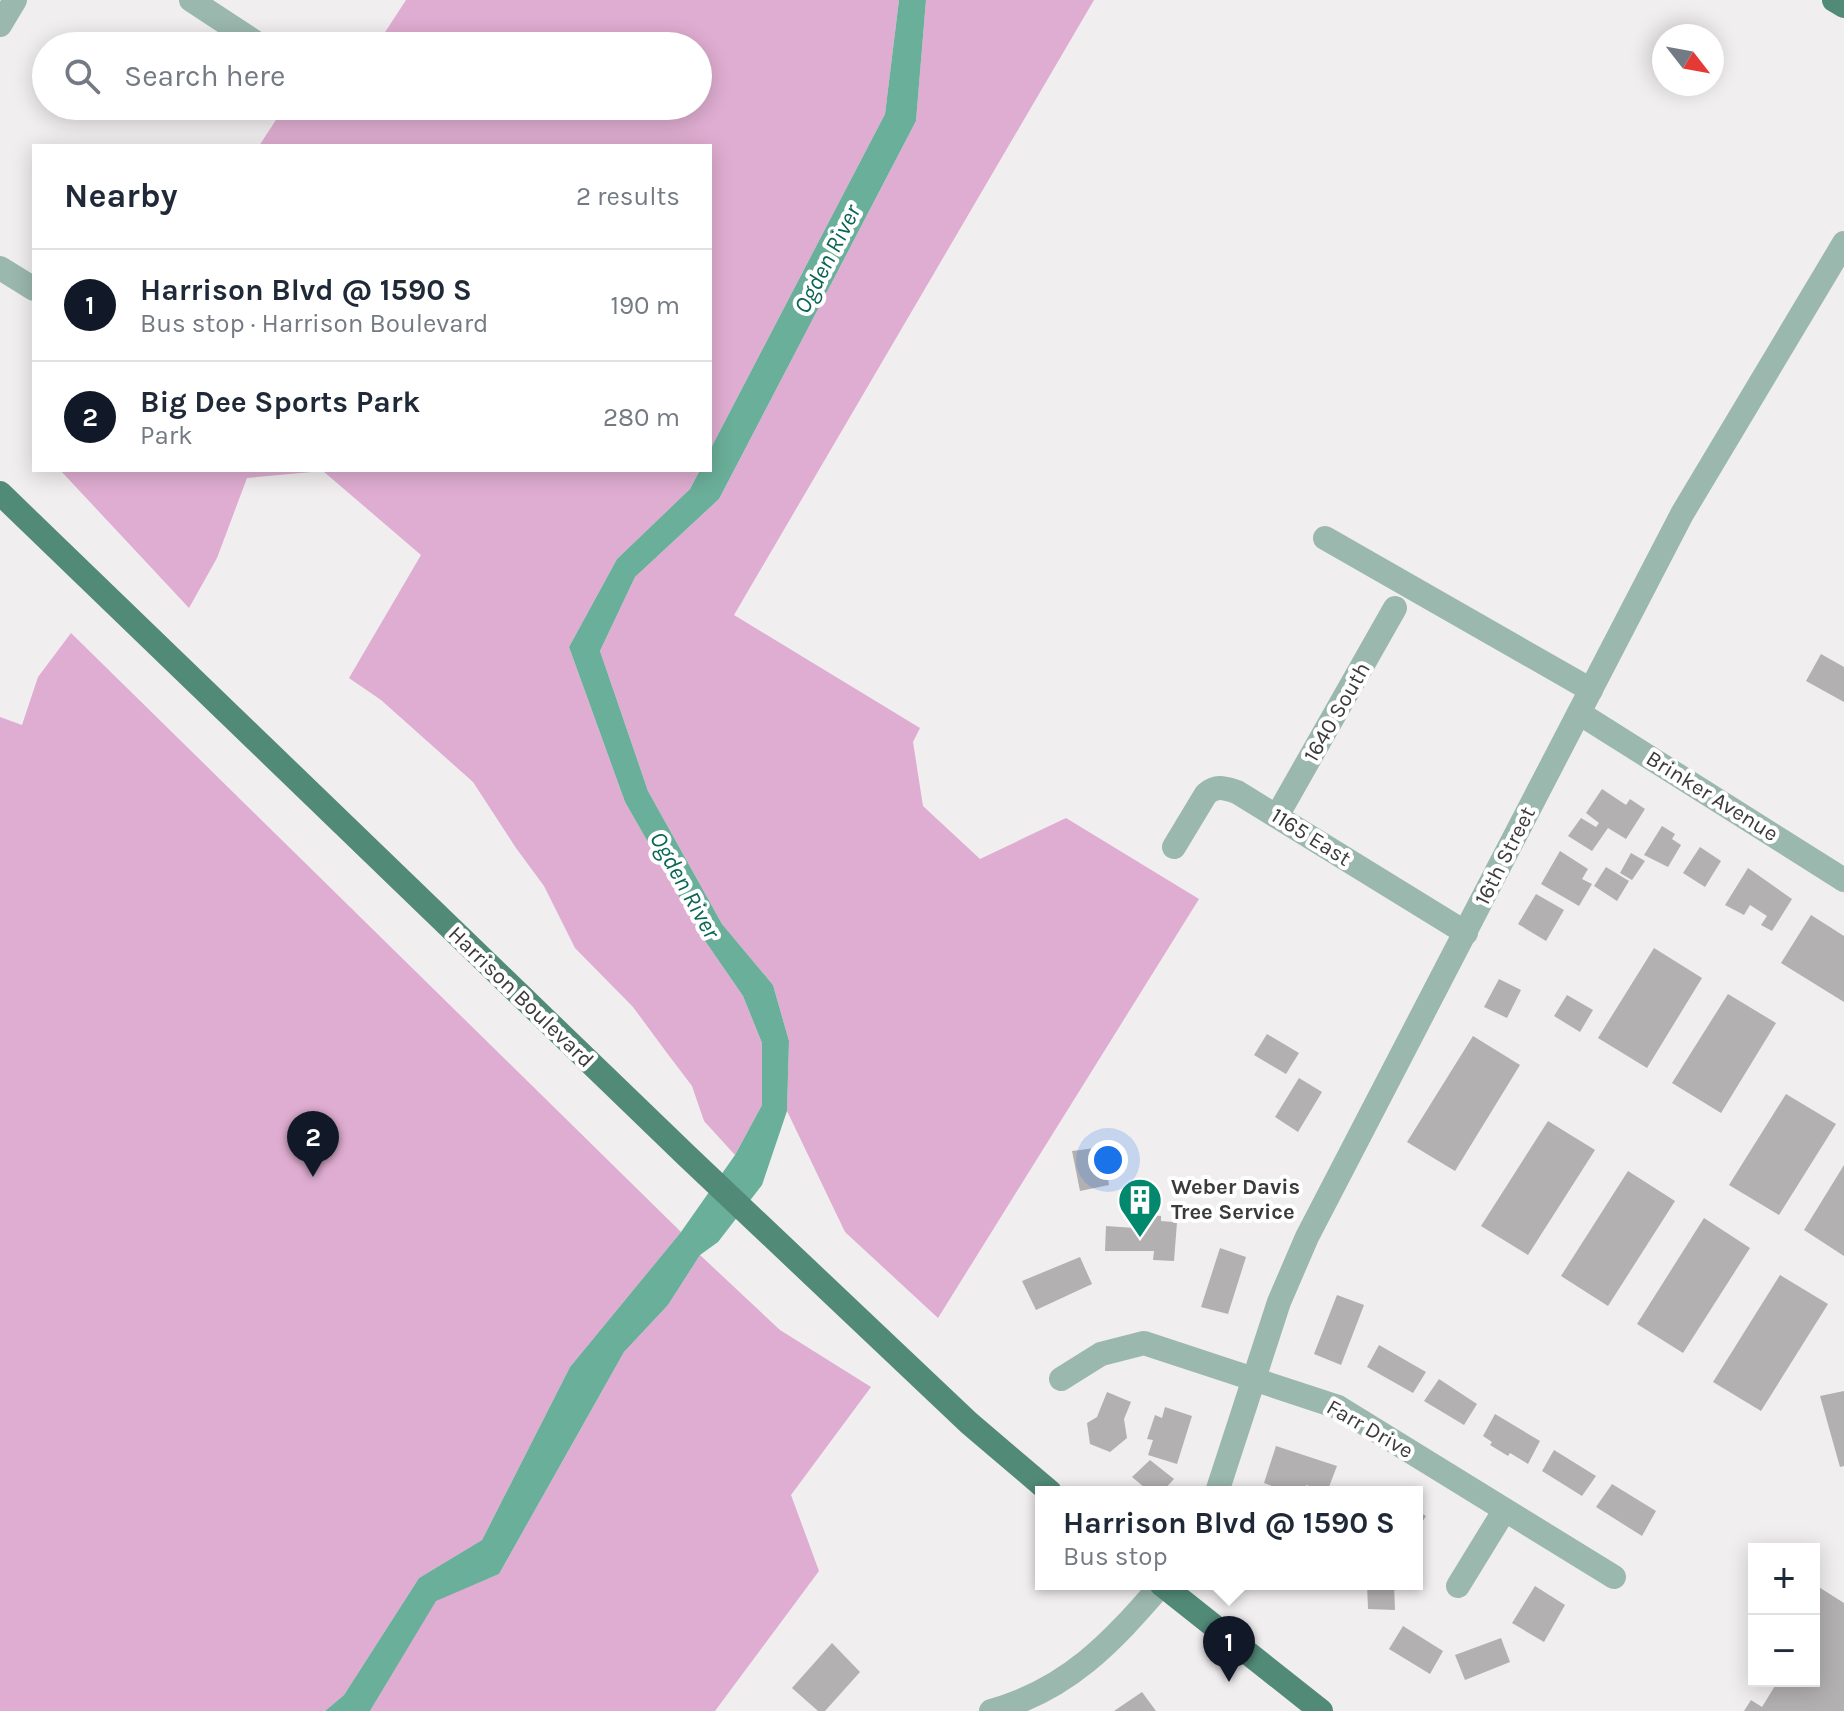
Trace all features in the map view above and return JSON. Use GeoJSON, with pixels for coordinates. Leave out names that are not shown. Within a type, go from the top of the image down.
{"type":"FeatureCollection","features":[{"type":"Feature","properties":{"kind":"main road"},"geometry":{"type":"LineString","coordinates":[[1834,0],[1844,6]]}},
{"type":"Feature","properties":{"kind":"main road","name":"Harrison Boulevard"},"geometry":{"type":"LineString","coordinates":[[0,493],[688,1157],[969,1423],[1043,1486]]}},
{"type":"Feature","properties":{"kind":"main road"},"geometry":{"type":"LineString","coordinates":[[1170,1590],[1321,1711]]}},
{"type":"Feature","properties":{"kind":"street"},"geometry":{"type":"LineString","coordinates":[[0,25],[15,0]]}},
{"type":"Feature","properties":{"kind":"street"},"geometry":{"type":"LineString","coordinates":[[191,0],[240,32]]}},
{"type":"Feature","properties":{"kind":"street","name":"16th Street"},"geometry":{"type":"LineString","coordinates":[[1219,1486],[1279,1302],[1307,1237],[1682,514],[1844,243]]}},
{"type":"Feature","properties":{"kind":"street"},"geometry":{"type":"LineString","coordinates":[[0,268],[32,288]]}},
{"type":"Feature","properties":{"kind":"street"},"geometry":{"type":"LineString","coordinates":[[1325,538],[1591,690]]}},
{"type":"Feature","properties":{"kind":"street","name":"1640 South"},"geometry":{"type":"LineString","coordinates":[[1277,816],[1395,608]]}},
{"type":"Feature","properties":{"kind":"street","name":"Brinker Avenue"},"geometry":{"type":"LineString","coordinates":[[1579,713],[1844,880]]}},
{"type":"Feature","properties":{"kind":"street","name":"1165 East"},"geometry":{"type":"LineString","coordinates":[[1174,847],[1206,794],[1213,788],[1221,787],[1237,792],[1466,933]]}},
{"type":"Feature","properties":{"kind":"street","name":"Farr Drive"},"geometry":{"type":"LineString","coordinates":[[1061,1379],[1101,1354],[1144,1343],[1338,1407],[1614,1577]]}},
{"type":"Feature","properties":{"kind":"street"},"geometry":{"type":"LineString","coordinates":[[1458,1586],[1504,1511]]}},
{"type":"Feature","properties":{"kind":"street"},"geometry":{"type":"LineString","coordinates":[[996,1710],[1061,1682],[1090,1661],[1156,1590]]}},
{"type":"Feature","properties":{"kind":"shaded area"},"geometry":{"type":"Polygon","coordinates":[[[406,0],[899,0],[885,114],[712,446],[712,144],[260,144],[276,120],[712,120],[712,32],[385,32],[406,0]]]}},
{"type":"Feature","properties":{"kind":"shaded area"},"geometry":{"type":"Polygon","coordinates":[[[926,0],[1094,0],[734,615],[920,728],[913,742],[923,806],[980,859],[1066,818],[1199,899],[938,1318],[845,1232],[787,1111],[789,1041],[773,985],[722,924],[648,791],[600,651],[635,577],[719,499],[916,121],[926,0]]]}},
{"type":"Feature","properties":{"kind":"shaded area"},"geometry":{"type":"Polygon","coordinates":[[[62,472],[312,472],[247,478],[217,558],[189,608],[62,472]]]}},
{"type":"Feature","properties":{"kind":"shaded area"},"geometry":{"type":"Polygon","coordinates":[[[324,472],[699,472],[690,489],[617,559],[569,647],[625,802],[701,935],[743,996],[762,1043],[762,1105],[735,1155],[704,1121],[692,1086],[633,1007],[575,948],[544,886],[473,782],[381,700],[349,678],[421,555],[324,472]]]}},
{"type":"Feature","properties":{"kind":"shaded area"},"geometry":{"type":"Polygon","coordinates":[[[71,633],[681,1232],[570,1367],[482,1540],[419,1578],[344,1695],[325,1711],[0,1711],[0,717],[22,725],[38,677],[71,633]]]}},
{"type":"Feature","properties":{"kind":"shaded area"},"geometry":{"type":"Polygon","coordinates":[[[700,1255],[780,1330],[871,1387],[791,1495],[819,1571],[715,1711],[370,1711],[436,1600],[499,1574],[624,1352],[668,1305],[700,1255]]]}},
{"type":"Feature","properties":{"kind":"water","name":"Ogden River"},"geometry":{"type":"Polygon","coordinates":[[[899,0],[926,0],[916,121],[719,499],[635,577],[600,651],[648,791],[722,924],[773,985],[789,1041],[787,1111],[762,1185],[718,1242],[700,1255],[668,1305],[624,1352],[499,1574],[436,1601],[370,1711],[325,1711],[344,1695],[419,1578],[482,1540],[570,1367],[681,1232],[735,1155],[762,1105],[762,1043],[743,996],[701,935],[625,802],[569,647],[617,559],[690,489],[699,472],[712,472],[712,446],[885,114],[899,0]]]}},
{"type":"Feature","properties":{"kind":"building"},"geometry":{"type":"Polygon","coordinates":[[[1821,654],[1844,667],[1844,702],[1806,681],[1821,654]]]}},
{"type":"Feature","properties":{"kind":"building"},"geometry":{"type":"Polygon","coordinates":[[[1602,789],[1626,805],[1630,799],[1645,809],[1626,839],[1608,828],[1592,851],[1568,836],[1581,818],[1596,827],[1599,823],[1586,813],[1602,789]]]}},
{"type":"Feature","properties":{"kind":"building"},"geometry":{"type":"Polygon","coordinates":[[[1662,826],[1675,834],[1672,839],[1681,845],[1668,867],[1644,855],[1662,826]]]}},
{"type":"Feature","properties":{"kind":"building"},"geometry":{"type":"Polygon","coordinates":[[[1700,847],[1721,861],[1705,887],[1683,873],[1700,847]]]}},
{"type":"Feature","properties":{"kind":"building"},"geometry":{"type":"Polygon","coordinates":[[[1560,851],[1588,869],[1582,879],[1592,884],[1579,906],[1541,884],[1560,851]]]}},
{"type":"Feature","properties":{"kind":"building"},"geometry":{"type":"Polygon","coordinates":[[[1631,853],[1645,861],[1632,880],[1620,873],[1631,853]]]}},
{"type":"Feature","properties":{"kind":"building"},"geometry":{"type":"Polygon","coordinates":[[[1606,867],[1629,881],[1617,901],[1594,886],[1606,867]]]}},
{"type":"Feature","properties":{"kind":"building"},"geometry":{"type":"Polygon","coordinates":[[[1748,868],[1792,899],[1772,931],[1761,925],[1767,916],[1750,905],[1744,915],[1725,905],[1748,868]]]}},
{"type":"Feature","properties":{"kind":"building"},"geometry":{"type":"Polygon","coordinates":[[[1536,894],[1564,910],[1546,941],[1518,924],[1536,894]]]}},
{"type":"Feature","properties":{"kind":"building"},"geometry":{"type":"Polygon","coordinates":[[[1811,915],[1844,936],[1844,1002],[1781,963],[1811,915]]]}},
{"type":"Feature","properties":{"kind":"building"},"geometry":{"type":"Polygon","coordinates":[[[1654,948],[1702,978],[1647,1068],[1598,1038],[1654,948]]]}},
{"type":"Feature","properties":{"kind":"building"},"geometry":{"type":"Polygon","coordinates":[[[1499,979],[1521,990],[1507,1018],[1484,1007],[1499,979]]]}},
{"type":"Feature","properties":{"kind":"building"},"geometry":{"type":"Polygon","coordinates":[[[1728,994],[1776,1023],[1721,1113],[1672,1083],[1728,994]]]}},
{"type":"Feature","properties":{"kind":"building"},"geometry":{"type":"Polygon","coordinates":[[[1567,995],[1593,1010],[1580,1032],[1554,1016],[1567,995]]]}},
{"type":"Feature","properties":{"kind":"building"},"geometry":{"type":"Polygon","coordinates":[[[1267,1034],[1299,1053],[1286,1074],[1254,1055],[1267,1034]]]}},
{"type":"Feature","properties":{"kind":"building"},"geometry":{"type":"Polygon","coordinates":[[[1473,1036],[1520,1065],[1455,1171],[1407,1142],[1473,1036]]]}},
{"type":"Feature","properties":{"kind":"building"},"geometry":{"type":"Polygon","coordinates":[[[1299,1078],[1322,1092],[1298,1132],[1275,1117],[1299,1078]]]}},
{"type":"Feature","properties":{"kind":"building"},"geometry":{"type":"Polygon","coordinates":[[[1786,1094],[1836,1124],[1779,1215],[1729,1185],[1786,1094]]]}},
{"type":"Feature","properties":{"kind":"building"},"geometry":{"type":"Polygon","coordinates":[[[1548,1121],[1595,1150],[1528,1255],[1481,1226],[1548,1121]]]}},
{"type":"Feature","properties":{"kind":"building"},"geometry":{"type":"Polygon","coordinates":[[[1103,1147],[1109,1185],[1080,1191],[1072,1151],[1103,1147]]]}},
{"type":"Feature","properties":{"kind":"building"},"geometry":{"type":"Polygon","coordinates":[[[1844,1165],[1844,1256],[1804,1230],[1844,1165]]]}},
{"type":"Feature","properties":{"kind":"building"},"geometry":{"type":"Polygon","coordinates":[[[1628,1171],[1675,1201],[1608,1306],[1561,1276],[1628,1171]]]}},
{"type":"Feature","properties":{"kind":"building","name":"Weber Davis Tree Service"},"geometry":{"type":"Polygon","coordinates":[[[1174,1209],[1181,1210],[1174,1261],[1153,1260],[1154,1251],[1105,1251],[1106,1226],[1135,1228],[1136,1214],[1161,1216],[1161,1221],[1173,1222],[1174,1209]]]}},
{"type":"Feature","properties":{"kind":"building"},"geometry":{"type":"Polygon","coordinates":[[[1704,1218],[1750,1248],[1683,1353],[1637,1324],[1704,1218]]]}},
{"type":"Feature","properties":{"kind":"building"},"geometry":{"type":"Polygon","coordinates":[[[1220,1248],[1246,1257],[1228,1314],[1201,1307],[1220,1248]]]}},
{"type":"Feature","properties":{"kind":"building"},"geometry":{"type":"Polygon","coordinates":[[[1080,1257],[1092,1284],[1036,1310],[1022,1281],[1080,1257]]]}},
{"type":"Feature","properties":{"kind":"building"},"geometry":{"type":"Polygon","coordinates":[[[1780,1275],[1828,1304],[1761,1411],[1713,1382],[1780,1275]]]}},
{"type":"Feature","properties":{"kind":"building"},"geometry":{"type":"Polygon","coordinates":[[[1337,1295],[1364,1305],[1341,1365],[1314,1354],[1337,1295]]]}},
{"type":"Feature","properties":{"kind":"building"},"geometry":{"type":"Polygon","coordinates":[[[1379,1345],[1426,1372],[1413,1393],[1367,1367],[1379,1345]]]}},
{"type":"Feature","properties":{"kind":"building"},"geometry":{"type":"Polygon","coordinates":[[[1439,1379],[1477,1404],[1464,1425],[1424,1401],[1439,1379]]]}},
{"type":"Feature","properties":{"kind":"building"},"geometry":{"type":"Polygon","coordinates":[[[1844,1391],[1844,1466],[1840,1467],[1820,1396],[1844,1391]]]}},
{"type":"Feature","properties":{"kind":"building"},"geometry":{"type":"Polygon","coordinates":[[[1107,1392],[1131,1402],[1124,1419],[1127,1438],[1110,1452],[1090,1444],[1087,1423],[1097,1417],[1107,1392]]]}},
{"type":"Feature","properties":{"kind":"building"},"geometry":{"type":"Polygon","coordinates":[[[1165,1407],[1192,1416],[1177,1464],[1148,1455],[1153,1440],[1147,1439],[1155,1415],[1162,1418],[1165,1407]]]}},
{"type":"Feature","properties":{"kind":"building"},"geometry":{"type":"Polygon","coordinates":[[[1495,1414],[1540,1441],[1528,1464],[1490,1445],[1492,1442],[1483,1436],[1495,1414]]]}},
{"type":"Feature","properties":{"kind":"building"},"geometry":{"type":"Polygon","coordinates":[[[1276,1446],[1337,1466],[1329,1486],[1272,1486],[1264,1483],[1276,1446]]]}},
{"type":"Feature","properties":{"kind":"building"},"geometry":{"type":"Polygon","coordinates":[[[1554,1450],[1596,1476],[1582,1496],[1542,1471],[1554,1450]]]}},
{"type":"Feature","properties":{"kind":"building"},"geometry":{"type":"Polygon","coordinates":[[[1150,1460],[1174,1479],[1168,1486],[1143,1486],[1132,1477],[1150,1460]]]}},
{"type":"Feature","properties":{"kind":"building"},"geometry":{"type":"Polygon","coordinates":[[[1612,1484],[1656,1511],[1642,1536],[1596,1507],[1612,1484]]]}},
{"type":"Feature","properties":{"kind":"building"},"geometry":{"type":"Polygon","coordinates":[[[1535,1586],[1565,1605],[1544,1642],[1512,1623],[1535,1586]]]}},
{"type":"Feature","properties":{"kind":"building"},"geometry":{"type":"Polygon","coordinates":[[[1820,1588],[1844,1603],[1844,1711],[1744,1711],[1751,1700],[1762,1707],[1774,1687],[1820,1687],[1820,1588]]]}},
{"type":"Feature","properties":{"kind":"building"},"geometry":{"type":"Polygon","coordinates":[[[1367,1590],[1394,1590],[1395,1610],[1368,1609],[1367,1590]]]}},
{"type":"Feature","properties":{"kind":"building"},"geometry":{"type":"Polygon","coordinates":[[[1403,1626],[1443,1651],[1430,1674],[1389,1649],[1403,1626]]]}},
{"type":"Feature","properties":{"kind":"building"},"geometry":{"type":"Polygon","coordinates":[[[1501,1638],[1510,1662],[1465,1680],[1455,1655],[1501,1638]]]}},
{"type":"Feature","properties":{"kind":"building"},"geometry":{"type":"Polygon","coordinates":[[[832,1643],[860,1672],[825,1711],[818,1711],[792,1688],[832,1643]]]}},
{"type":"Feature","properties":{"kind":"building"},"geometry":{"type":"Polygon","coordinates":[[[1142,1692],[1156,1711],[1114,1711],[1142,1692]]]}},
{"type":"Feature","properties":{"kind":"place","name":"Big Dee Sports Park"},"geometry":{"type":"Point","coordinates":[313,1177]}},
{"type":"Feature","properties":{"kind":"place","name":"Weber Davis Tree Service"},"geometry":{"type":"Point","coordinates":[1140,1239]}},
{"type":"Feature","properties":{"kind":"place","name":"Harrison Blvd @ 1590 S"},"geometry":{"type":"Point","coordinates":[1229,1682]}}]}
